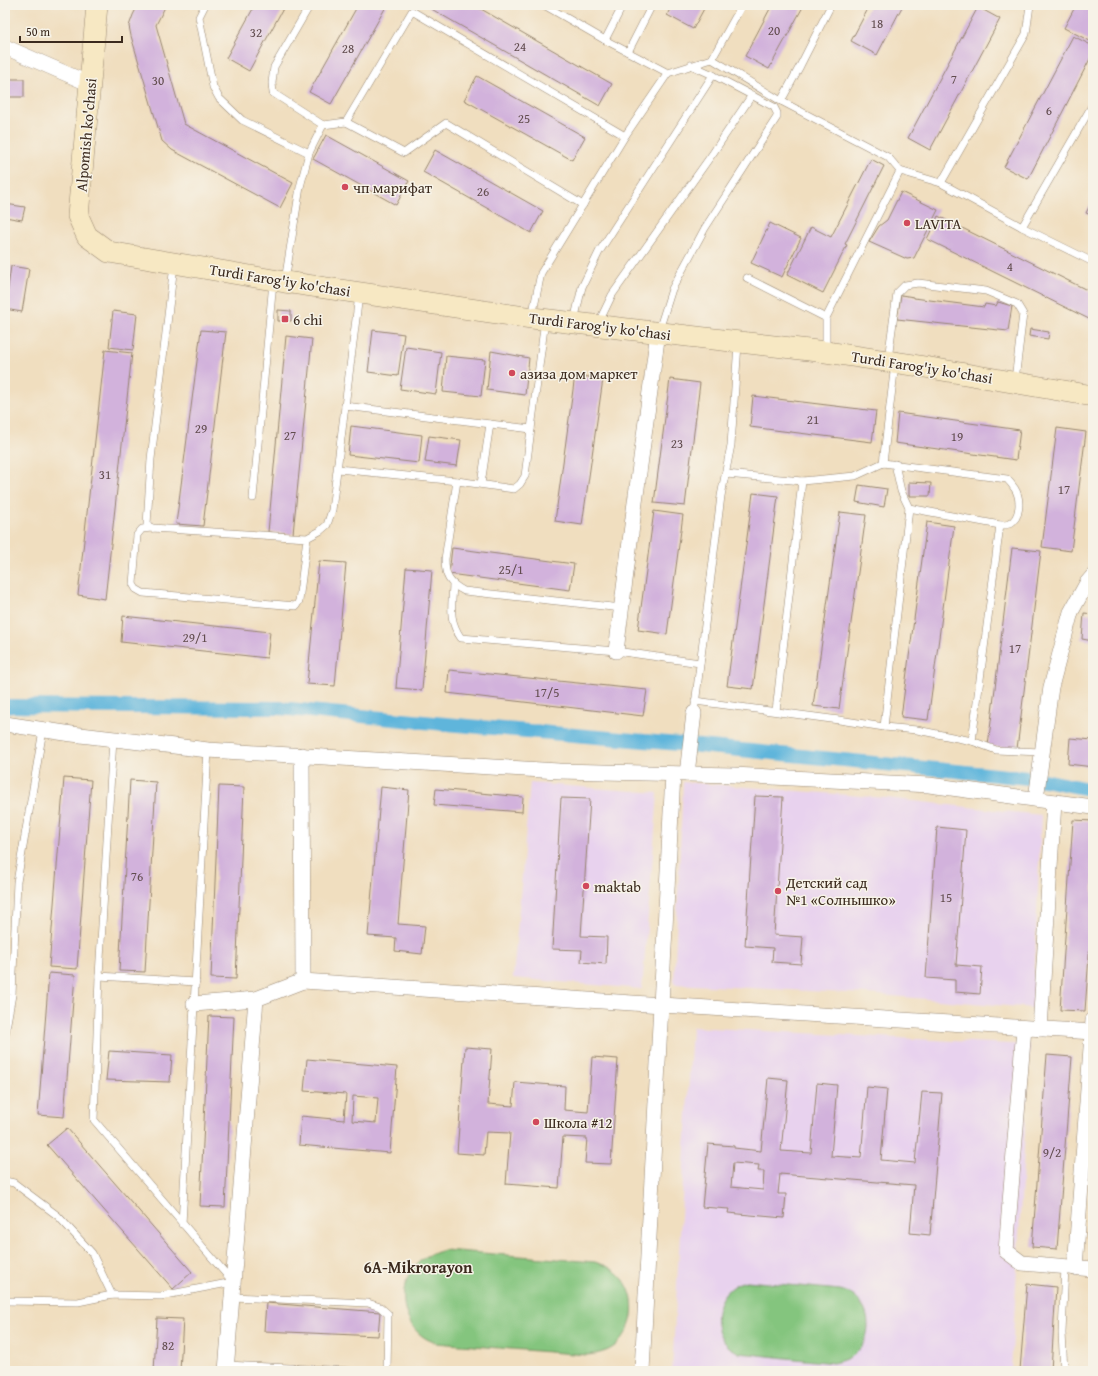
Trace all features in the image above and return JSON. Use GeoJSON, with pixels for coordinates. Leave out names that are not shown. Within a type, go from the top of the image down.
{"type":"FeatureCollection","features":[{"type":"Feature","properties":{"kind":"street","name":"Alpomish ko'chasi"},"geometry":{"type":"LineString","coordinates":[[97,5],[78,216],[87,236],[108,252]]}},
{"type":"Feature","properties":{"kind":"street"},"geometry":{"type":"LineString","coordinates":[[5,47],[90,84]]}},
{"type":"Feature","properties":{"kind":"street","name":"Turdi Farog'iy ko'chasi"},"geometry":{"type":"LineString","coordinates":[[108,252],[279,281],[539,319],[826,352],[1093,396]]}},
{"type":"Feature","properties":{"kind":"street"},"geometry":{"type":"LineString","coordinates":[[616,651],[658,332]]}},
{"type":"Feature","properties":{"kind":"street"},"geometry":{"type":"LineString","coordinates":[[1037,787],[1050,687],[1071,612],[1087,583],[1093,576]]}},
{"type":"Feature","properties":{"kind":"street"},"geometry":{"type":"LineString","coordinates":[[642,1371],[662,1005],[680,774],[694,710]]}},
{"type":"Feature","properties":{"kind":"street"},"geometry":{"type":"LineString","coordinates":[[5,724],[42,730],[208,750],[559,771],[733,775],[929,785],[1037,787],[1054,802],[1093,807]]}},
{"type":"Feature","properties":{"kind":"street"},"geometry":{"type":"LineString","coordinates":[[302,755],[303,981]]}},
{"type":"Feature","properties":{"kind":"street"},"geometry":{"type":"LineString","coordinates":[[1040,1029],[1054,802]]}},
{"type":"Feature","properties":{"kind":"street"},"geometry":{"type":"LineString","coordinates":[[194,1004],[256,999],[303,981],[1040,1029],[1093,1028],[1086,1212],[1070,1267]]}},
{"type":"Feature","properties":{"kind":"street"},"geometry":{"type":"LineString","coordinates":[[226,1368],[256,999]]}},
{"type":"Feature","properties":{"kind":"street"},"geometry":{"type":"LineString","coordinates":[[1024,1028],[1006,1250],[1022,1263],[1093,1269]]}},
{"type":"Feature","properties":{"kind":"lane"},"geometry":{"type":"LineString","coordinates":[[205,5],[200,17],[213,87],[219,98],[242,120],[308,153]]}},
{"type":"Feature","properties":{"kind":"lane"},"geometry":{"type":"LineString","coordinates":[[310,5],[274,67],[272,83],[273,93],[324,125],[346,122],[404,153],[446,123],[583,205]]}},
{"type":"Feature","properties":{"kind":"lane"},"geometry":{"type":"LineString","coordinates":[[544,5],[605,40],[668,73]]}},
{"type":"Feature","properties":{"kind":"lane"},"geometry":{"type":"LineString","coordinates":[[605,40],[623,5]]}},
{"type":"Feature","properties":{"kind":"lane"},"geometry":{"type":"LineString","coordinates":[[628,52],[652,5]]}},
{"type":"Feature","properties":{"kind":"lane"},"geometry":{"type":"LineString","coordinates":[[338,469],[457,481],[514,489],[520,484],[525,476],[531,429],[541,273],[625,136],[668,73],[712,59],[742,5]]}},
{"type":"Feature","properties":{"kind":"lane"},"geometry":{"type":"LineString","coordinates":[[781,101],[831,5]]}},
{"type":"Feature","properties":{"kind":"lane"},"geometry":{"type":"LineString","coordinates":[[941,183],[1026,34],[1030,5]]}},
{"type":"Feature","properties":{"kind":"lane"},"geometry":{"type":"LineString","coordinates":[[346,122],[414,8],[625,136]]}},
{"type":"Feature","properties":{"kind":"lane"},"geometry":{"type":"LineString","coordinates":[[712,59],[781,101],[888,158],[900,171],[941,183],[1022,227],[1093,262]]}},
{"type":"Feature","properties":{"kind":"lane"},"geometry":{"type":"LineString","coordinates":[[658,332],[672,289],[705,228],[777,117],[774,107],[691,65]]}},
{"type":"Feature","properties":{"kind":"lane"},"geometry":{"type":"LineString","coordinates":[[574,323],[582,287],[599,252],[713,75]]}},
{"type":"Feature","properties":{"kind":"lane"},"geometry":{"type":"LineString","coordinates":[[597,326],[612,295],[713,153],[752,95]]}},
{"type":"Feature","properties":{"kind":"lane"},"geometry":{"type":"LineString","coordinates":[[1022,227],[1093,104]]}},
{"type":"Feature","properties":{"kind":"lane"},"geometry":{"type":"LineString","coordinates":[[253,498],[279,281],[308,153],[324,125]]}},
{"type":"Feature","properties":{"kind":"lane"},"geometry":{"type":"LineString","coordinates":[[826,352],[826,318],[900,171]]}},
{"type":"Feature","properties":{"kind":"lane"},"geometry":{"type":"LineString","coordinates":[[152,528],[147,525],[151,459],[175,263]]}},
{"type":"Feature","properties":{"kind":"lane"},"geometry":{"type":"LineString","coordinates":[[747,278],[826,318]]}},
{"type":"Feature","properties":{"kind":"lane"},"geometry":{"type":"LineString","coordinates":[[883,463],[897,293],[905,285],[918,283],[986,291],[1018,304],[1024,314],[1015,382]]}},
{"type":"Feature","properties":{"kind":"lane"},"geometry":{"type":"LineString","coordinates":[[307,538],[299,601],[296,606],[143,593],[136,589],[133,584],[137,535],[142,529],[152,528],[307,538],[327,525],[332,510],[338,469],[360,293]]}},
{"type":"Feature","properties":{"kind":"lane"},"geometry":{"type":"LineString","coordinates":[[738,342],[731,444],[721,496],[694,710],[776,711],[884,727],[917,730],[972,741],[996,750],[1042,752]]}},
{"type":"Feature","properties":{"kind":"lane"},"geometry":{"type":"LineString","coordinates":[[345,406],[531,429]]}},
{"type":"Feature","properties":{"kind":"lane"},"geometry":{"type":"LineString","coordinates":[[481,484],[490,424]]}},
{"type":"Feature","properties":{"kind":"lane"},"geometry":{"type":"LineString","coordinates":[[726,474],[802,481],[855,476],[883,463],[895,464],[1007,479],[1015,489],[1019,501],[1019,510],[1015,518],[1009,524],[1000,525],[909,508]]}},
{"type":"Feature","properties":{"kind":"lane"},"geometry":{"type":"LineString","coordinates":[[884,727],[909,508],[901,491],[895,464]]}},
{"type":"Feature","properties":{"kind":"lane"},"geometry":{"type":"LineString","coordinates":[[457,481],[445,559],[445,572],[453,585],[464,592],[622,608]]}},
{"type":"Feature","properties":{"kind":"lane"},"geometry":{"type":"LineString","coordinates":[[776,711],[802,481]]}},
{"type":"Feature","properties":{"kind":"lane"},"geometry":{"type":"LineString","coordinates":[[972,741],[1000,525]]}},
{"type":"Feature","properties":{"kind":"lane"},"geometry":{"type":"LineString","coordinates":[[453,585],[452,617],[455,630],[461,638],[616,651],[700,663]]}},
{"type":"Feature","properties":{"kind":"lane"},"geometry":{"type":"LineString","coordinates":[[5,1034],[12,995],[17,882],[42,730]]}},
{"type":"Feature","properties":{"kind":"lane"},"geometry":{"type":"LineString","coordinates":[[113,739],[99,976],[94,1120],[182,1224],[233,1290]]}},
{"type":"Feature","properties":{"kind":"lane"},"geometry":{"type":"LineString","coordinates":[[182,1224],[208,750]]}},
{"type":"Feature","properties":{"kind":"lane"},"geometry":{"type":"LineString","coordinates":[[99,976],[196,982]]}},
{"type":"Feature","properties":{"kind":"lane"},"geometry":{"type":"LineString","coordinates":[[5,1181],[14,1183],[58,1216],[92,1253],[112,1295]]}},
{"type":"Feature","properties":{"kind":"lane"},"geometry":{"type":"LineString","coordinates":[[1064,1371],[1062,1333],[1070,1267]]}},
{"type":"Feature","properties":{"kind":"lane"},"geometry":{"type":"LineString","coordinates":[[5,1301],[78,1302],[112,1295],[161,1296],[233,1290],[368,1303],[380,1306],[388,1314],[386,1371]]}},
{"type":"Feature","properties":{"kind":"lane"},"geometry":{"type":"LineString","coordinates":[[226,1368],[351,1371]]}},
{"type":"Feature","properties":{"kind":"shaded area"},"geometry":{"type":"Polygon","coordinates":[[[683,782],[886,798],[1041,815],[1033,1008],[868,994],[674,984],[683,782]]]}},
{"type":"Feature","properties":{"kind":"shaded area","name":"maktab"},"geometry":{"type":"Polygon","coordinates":[[[530,783],[658,793],[642,989],[513,978],[530,783]]]}},
{"type":"Feature","properties":{"kind":"shaded area"},"geometry":{"type":"Polygon","coordinates":[[[692,1027],[1030,1045],[1011,1371],[672,1371],[692,1027]]]}},
{"type":"Feature","properties":{"kind":"green space"},"geometry":{"type":"Polygon","coordinates":[[[444,1250],[595,1262],[605,1265],[619,1275],[631,1294],[632,1316],[629,1326],[624,1336],[616,1345],[602,1352],[587,1355],[436,1343],[422,1336],[409,1320],[405,1311],[404,1291],[406,1281],[420,1261],[429,1255],[444,1250]]]}},
{"type":"Feature","properties":{"kind":"green space"},"geometry":{"type":"Polygon","coordinates":[[[747,1281],[840,1290],[849,1293],[859,1301],[867,1315],[867,1331],[862,1346],[851,1357],[833,1363],[739,1353],[729,1347],[723,1340],[719,1332],[717,1314],[718,1306],[728,1291],[736,1284],[747,1281]]]}},
{"type":"Feature","properties":{"kind":"building"},"geometry":{"type":"Polygon","coordinates":[[[138,5],[166,5],[156,25],[184,124],[293,183],[280,208],[172,150],[162,141],[129,26],[138,5]]]}},
{"type":"Feature","properties":{"kind":"building"},"geometry":{"type":"Polygon","coordinates":[[[255,5],[285,5],[249,71],[226,58],[255,5]]]}},
{"type":"Feature","properties":{"kind":"building"},"geometry":{"type":"Polygon","coordinates":[[[358,5],[387,5],[331,104],[309,92],[358,5]]]}},
{"type":"Feature","properties":{"kind":"building"},"geometry":{"type":"Polygon","coordinates":[[[429,5],[474,5],[612,84],[600,106],[428,7],[429,5]]]}},
{"type":"Feature","properties":{"kind":"building"},"geometry":{"type":"Polygon","coordinates":[[[672,5],[706,5],[693,29],[667,15],[672,5]]]}},
{"type":"Feature","properties":{"kind":"building"},"geometry":{"type":"Polygon","coordinates":[[[772,5],[804,5],[769,69],[745,56],[772,5]]]}},
{"type":"Feature","properties":{"kind":"building"},"geometry":{"type":"Polygon","coordinates":[[[870,5],[903,5],[877,55],[851,41],[870,5]]]}},
{"type":"Feature","properties":{"kind":"building"},"geometry":{"type":"Polygon","coordinates":[[[1076,5],[1093,5],[1093,34],[1090,41],[1064,28],[1076,5]]]}},
{"type":"Feature","properties":{"kind":"building"},"geometry":{"type":"Polygon","coordinates":[[[978,7],[1000,19],[930,150],[908,138],[978,7]]]}},
{"type":"Feature","properties":{"kind":"building"},"geometry":{"type":"Polygon","coordinates":[[[1073,36],[1093,46],[1093,53],[1028,179],[1004,167],[1073,36]]]}},
{"type":"Feature","properties":{"kind":"building"},"geometry":{"type":"Polygon","coordinates":[[[477,76],[585,137],[572,160],[464,100],[477,76]]]}},
{"type":"Feature","properties":{"kind":"building"},"geometry":{"type":"Polygon","coordinates":[[[5,79],[24,79],[24,97],[5,97],[5,79]]]}},
{"type":"Feature","properties":{"kind":"building"},"geometry":{"type":"Polygon","coordinates":[[[326,135],[409,181],[396,205],[313,159],[326,135]]]}},
{"type":"Feature","properties":{"kind":"building"},"geometry":{"type":"Polygon","coordinates":[[[435,150],[543,211],[531,233],[423,172],[435,150]]]}},
{"type":"Feature","properties":{"kind":"building"},"geometry":{"type":"Polygon","coordinates":[[[871,159],[884,166],[845,244],[847,245],[823,293],[787,275],[811,227],[831,237],[871,159]]]}},
{"type":"Feature","properties":{"kind":"building","name":"LAVITA"},"geometry":{"type":"Polygon","coordinates":[[[901,192],[938,210],[914,258],[907,259],[869,242],[879,226],[887,220],[901,192]]]}},
{"type":"Feature","properties":{"kind":"building"},"geometry":{"type":"Polygon","coordinates":[[[1093,199],[1093,216],[1086,213],[1093,199]]]}},
{"type":"Feature","properties":{"kind":"building"},"geometry":{"type":"Polygon","coordinates":[[[5,204],[25,207],[22,220],[5,217],[5,204]]]}},
{"type":"Feature","properties":{"kind":"building"},"geometry":{"type":"Polygon","coordinates":[[[938,216],[1093,293],[1093,321],[927,239],[938,216]]]}},
{"type":"Feature","properties":{"kind":"building"},"geometry":{"type":"Polygon","coordinates":[[[770,223],[801,238],[782,277],[751,263],[770,223]]]}},
{"type":"Feature","properties":{"kind":"building"},"geometry":{"type":"Polygon","coordinates":[[[11,266],[29,269],[22,312],[5,309],[11,266]]]}},
{"type":"Feature","properties":{"kind":"building"},"geometry":{"type":"Polygon","coordinates":[[[901,295],[984,307],[985,304],[996,306],[998,302],[1012,306],[1008,331],[897,319],[901,295]]]}},
{"type":"Feature","properties":{"kind":"building"},"geometry":{"type":"Polygon","coordinates":[[[278,310],[291,311],[291,321],[278,321],[278,310]]]}},
{"type":"Feature","properties":{"kind":"building"},"geometry":{"type":"Polygon","coordinates":[[[113,311],[137,314],[133,350],[109,347],[113,311]]]}},
{"type":"Feature","properties":{"kind":"building"},"geometry":{"type":"Polygon","coordinates":[[[1030,329],[1049,332],[1048,339],[1029,336],[1030,329]]]}},
{"type":"Feature","properties":{"kind":"building"},"geometry":{"type":"Polygon","coordinates":[[[201,330],[226,332],[203,526],[176,524],[201,330]]]}},
{"type":"Feature","properties":{"kind":"building"},"geometry":{"type":"Polygon","coordinates":[[[373,330],[404,334],[398,376],[368,372],[373,330]]]}},
{"type":"Feature","properties":{"kind":"building"},"geometry":{"type":"Polygon","coordinates":[[[286,336],[312,339],[293,534],[268,532],[286,336]]]}},
{"type":"Feature","properties":{"kind":"building"},"geometry":{"type":"Polygon","coordinates":[[[406,347],[441,352],[436,394],[400,389],[406,347]]]}},
{"type":"Feature","properties":{"kind":"building"},"geometry":{"type":"Polygon","coordinates":[[[105,350],[132,353],[105,599],[78,595],[105,350]]]}},
{"type":"Feature","properties":{"kind":"building"},"geometry":{"type":"Polygon","coordinates":[[[491,351],[529,358],[525,395],[487,390],[491,351]]]}},
{"type":"Feature","properties":{"kind":"building"},"geometry":{"type":"Polygon","coordinates":[[[446,356],[485,360],[481,396],[443,392],[446,356]]]}},
{"type":"Feature","properties":{"kind":"building"},"geometry":{"type":"Polygon","coordinates":[[[575,375],[603,379],[582,525],[555,521],[575,375]]]}},
{"type":"Feature","properties":{"kind":"building"},"geometry":{"type":"Polygon","coordinates":[[[670,379],[700,383],[685,506],[654,503],[670,379]]]}},
{"type":"Feature","properties":{"kind":"building"},"geometry":{"type":"Polygon","coordinates":[[[753,396],[876,411],[872,442],[750,427],[753,396]]]}},
{"type":"Feature","properties":{"kind":"building"},"geometry":{"type":"Polygon","coordinates":[[[898,413],[1020,430],[1016,460],[895,443],[898,413]]]}},
{"type":"Feature","properties":{"kind":"building"},"geometry":{"type":"Polygon","coordinates":[[[351,426],[422,435],[419,463],[348,455],[351,426]]]}},
{"type":"Feature","properties":{"kind":"building"},"geometry":{"type":"Polygon","coordinates":[[[1057,428],[1086,432],[1071,551],[1042,547],[1057,428]]]}},
{"type":"Feature","properties":{"kind":"building"},"geometry":{"type":"Polygon","coordinates":[[[429,436],[461,440],[457,466],[425,462],[429,436]]]}},
{"type":"Feature","properties":{"kind":"building"},"geometry":{"type":"Polygon","coordinates":[[[909,482],[931,483],[930,496],[909,496],[909,482]]]}},
{"type":"Feature","properties":{"kind":"building"},"geometry":{"type":"Polygon","coordinates":[[[859,485],[887,489],[884,507],[856,502],[859,485]]]}},
{"type":"Feature","properties":{"kind":"building"},"geometry":{"type":"Polygon","coordinates":[[[753,493],[778,496],[753,689],[727,686],[753,493]]]}},
{"type":"Feature","properties":{"kind":"building"},"geometry":{"type":"Polygon","coordinates":[[[654,511],[683,515],[667,634],[638,630],[654,511]]]}},
{"type":"Feature","properties":{"kind":"building"},"geometry":{"type":"Polygon","coordinates":[[[840,512],[866,515],[839,709],[813,706],[840,512]]]}},
{"type":"Feature","properties":{"kind":"building"},"geometry":{"type":"Polygon","coordinates":[[[927,522],[954,526],[928,720],[901,717],[927,522]]]}},
{"type":"Feature","properties":{"kind":"building"},"geometry":{"type":"Polygon","coordinates":[[[452,548],[574,564],[570,590],[449,574],[452,548]]]}},
{"type":"Feature","properties":{"kind":"building"},"geometry":{"type":"Polygon","coordinates":[[[1012,548],[1041,551],[1017,749],[988,746],[1012,548]]]}},
{"type":"Feature","properties":{"kind":"building"},"geometry":{"type":"Polygon","coordinates":[[[319,561],[346,563],[335,686],[307,684],[319,561]]]}},
{"type":"Feature","properties":{"kind":"building"},"geometry":{"type":"Polygon","coordinates":[[[406,568],[432,570],[422,690],[396,688],[406,568]]]}},
{"type":"Feature","properties":{"kind":"building"},"geometry":{"type":"Polygon","coordinates":[[[1084,613],[1093,614],[1093,641],[1082,639],[1084,613]]]}},
{"type":"Feature","properties":{"kind":"building"},"geometry":{"type":"Polygon","coordinates":[[[123,616],[270,632],[267,658],[121,642],[123,616]]]}},
{"type":"Feature","properties":{"kind":"building"},"geometry":{"type":"Polygon","coordinates":[[[449,670],[647,690],[643,716],[447,693],[449,670]]]}},
{"type":"Feature","properties":{"kind":"building"},"geometry":{"type":"Polygon","coordinates":[[[1070,738],[1093,740],[1093,767],[1068,764],[1070,738]]]}},
{"type":"Feature","properties":{"kind":"building"},"geometry":{"type":"Polygon","coordinates":[[[64,778],[91,780],[77,969],[49,967],[64,778]]]}},
{"type":"Feature","properties":{"kind":"building"},"geometry":{"type":"Polygon","coordinates":[[[130,780],[156,782],[145,972],[119,971],[130,780]]]}},
{"type":"Feature","properties":{"kind":"building"},"geometry":{"type":"Polygon","coordinates":[[[219,786],[244,787],[236,979],[211,978],[219,786]]]}},
{"type":"Feature","properties":{"kind":"building"},"geometry":{"type":"Polygon","coordinates":[[[381,787],[409,790],[398,924],[425,926],[422,954],[395,951],[396,938],[368,936],[381,787]]]}},
{"type":"Feature","properties":{"kind":"building"},"geometry":{"type":"Polygon","coordinates":[[[436,789],[523,797],[522,812],[434,805],[436,789]]]}},
{"type":"Feature","properties":{"kind":"building"},"geometry":{"type":"Polygon","coordinates":[[[755,796],[783,797],[774,935],[803,937],[801,964],[772,962],[773,948],[745,946],[755,796]]]}},
{"type":"Feature","properties":{"kind":"building"},"geometry":{"type":"Polygon","coordinates":[[[561,798],[590,799],[581,936],[607,937],[606,964],[581,962],[582,950],[552,949],[561,798]]]}},
{"type":"Feature","properties":{"kind":"building"},"geometry":{"type":"Polygon","coordinates":[[[1073,820],[1093,821],[1093,900],[1085,1011],[1060,1010],[1073,820]]]}},
{"type":"Feature","properties":{"kind":"building"},"geometry":{"type":"Polygon","coordinates":[[[937,827],[966,830],[956,965],[982,967],[980,994],[955,992],[955,980],[926,978],[937,827]]]}},
{"type":"Feature","properties":{"kind":"building"},"geometry":{"type":"Polygon","coordinates":[[[49,973],[75,975],[64,1117],[38,1115],[49,973]]]}},
{"type":"Feature","properties":{"kind":"building"},"geometry":{"type":"Polygon","coordinates":[[[209,1016],[234,1017],[225,1207],[200,1206],[209,1016]]]}},
{"type":"Feature","properties":{"kind":"building","name":"Школа #12"},"geometry":{"type":"Polygon","coordinates":[[[465,1047],[492,1049],[488,1104],[513,1106],[515,1082],[565,1086],[564,1110],[588,1112],[592,1057],[618,1059],[611,1164],[585,1163],[587,1138],[563,1137],[559,1188],[506,1184],[510,1133],[486,1132],[484,1155],[457,1153],[465,1047]]]}},
{"type":"Feature","properties":{"kind":"building"},"geometry":{"type":"Polygon","coordinates":[[[109,1051],[172,1055],[170,1082],[106,1080],[109,1051]]]}},
{"type":"Feature","properties":{"kind":"building"},"geometry":{"type":"Polygon","coordinates":[[[1047,1055],[1072,1057],[1057,1249],[1032,1247],[1047,1055]]]}},
{"type":"Feature","properties":{"kind":"building"},"geometry":{"type":"Polygon","coordinates":[[[307,1059],[397,1067],[390,1153],[299,1145],[301,1116],[344,1120],[346,1094],[304,1091],[307,1059]],[[353,1096],[352,1121],[376,1123],[378,1098],[353,1096]]]}},
{"type":"Feature","properties":{"kind":"building"},"geometry":{"type":"Polygon","coordinates":[[[768,1078],[788,1080],[781,1151],[811,1153],[817,1083],[837,1085],[831,1156],[861,1158],[867,1087],[887,1089],[881,1160],[915,1163],[922,1092],[942,1093],[930,1235],[910,1233],[914,1185],[780,1174],[778,1194],[786,1194],[784,1218],[728,1213],[729,1209],[702,1207],[708,1144],[734,1146],[734,1148],[761,1151],[768,1078]],[[733,1163],[731,1187],[763,1190],[764,1171],[758,1171],[759,1165],[733,1163]]]}},
{"type":"Feature","properties":{"kind":"building"},"geometry":{"type":"Polygon","coordinates":[[[67,1128],[192,1272],[173,1289],[47,1145],[67,1128]]]}},
{"type":"Feature","properties":{"kind":"building"},"geometry":{"type":"Polygon","coordinates":[[[1027,1284],[1056,1287],[1051,1371],[1020,1370],[1027,1284]]]}},
{"type":"Feature","properties":{"kind":"building"},"geometry":{"type":"Polygon","coordinates":[[[266,1303],[380,1312],[378,1336],[264,1331],[266,1303]]]}},
{"type":"Feature","properties":{"kind":"building"},"geometry":{"type":"Polygon","coordinates":[[[157,1318],[183,1319],[180,1371],[154,1371],[157,1318]]]}},
{"type":"Feature","properties":{"kind":"waterway"},"geometry":{"type":"LineString","coordinates":[[5,706],[279,708],[679,744],[1028,778],[1093,790]]}},
{"type":"Feature","properties":{"kind":"place","name":"чп марифат"},"geometry":{"type":"Point","coordinates":[345,187]}},
{"type":"Feature","properties":{"kind":"place","name":"LAVITA"},"geometry":{"type":"Point","coordinates":[907,223]}},
{"type":"Feature","properties":{"kind":"place","name":"6 chi"},"geometry":{"type":"Point","coordinates":[285,319]}},
{"type":"Feature","properties":{"kind":"place","name":"азиза дом маркет"},"geometry":{"type":"Point","coordinates":[512,373]}},
{"type":"Feature","properties":{"kind":"place","name":"maktab"},"geometry":{"type":"Point","coordinates":[586,886]}},
{"type":"Feature","properties":{"kind":"place","name":"Детский сад №1 «Солнышко»"},"geometry":{"type":"Point","coordinates":[778,891]}},
{"type":"Feature","properties":{"kind":"place","name":"Школа #12"},"geometry":{"type":"Point","coordinates":[536,1122]}},
{"type":"Feature","properties":{"kind":"district","name":"6A-Mikrorayon"},"geometry":{"type":"Point","coordinates":[418,1267]}}]}
